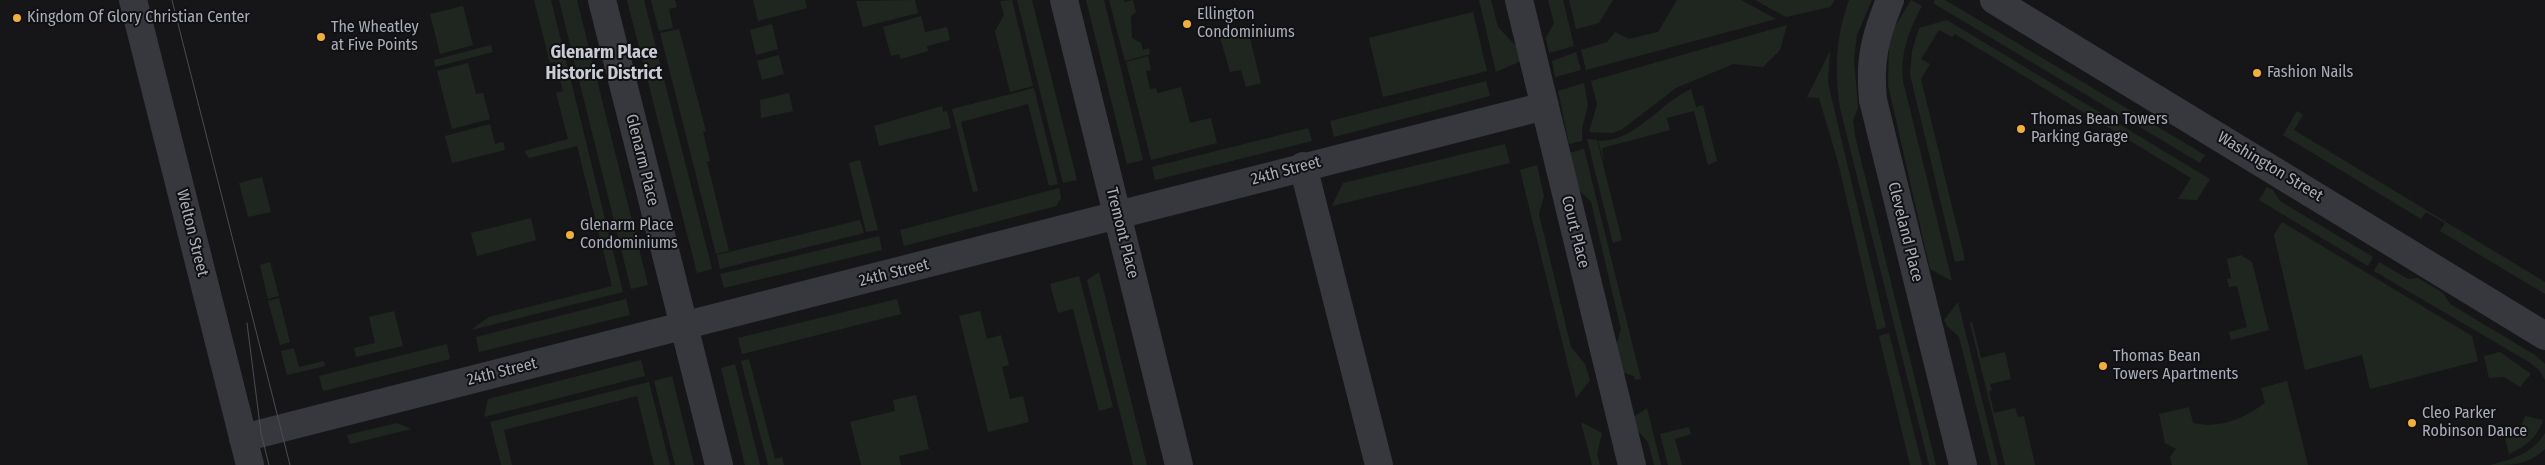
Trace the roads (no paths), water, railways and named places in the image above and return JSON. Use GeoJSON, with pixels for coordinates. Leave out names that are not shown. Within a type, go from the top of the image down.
{"type":"FeatureCollection","features":[{"type":"Feature","properties":{"kind":"street","name":"Welton Street"},"geometry":{"type":"LineString","coordinates":[[133,0],[250,465]]}},
{"type":"Feature","properties":{"kind":"street","name":"Glenarm Place"},"geometry":{"type":"LineString","coordinates":[[602,0],[719,465]]}},
{"type":"Feature","properties":{"kind":"street","name":"Tremont Place"},"geometry":{"type":"LineString","coordinates":[[1064,0],[1179,465]]}},
{"type":"Feature","properties":{"kind":"street","name":"Court Place"},"geometry":{"type":"LineString","coordinates":[[1519,0],[1632,465]]}},
{"type":"Feature","properties":{"kind":"street","name":"Cleveland Place"},"geometry":{"type":"LineString","coordinates":[[1890,0],[1876,34],[1871,55],[1873,100],[1963,465]]}},
{"type":"Feature","properties":{"kind":"street","name":"Washington Street"},"geometry":{"type":"LineString","coordinates":[[1994,0],[2541,335]]}},
{"type":"Feature","properties":{"kind":"street","name":"24th Street"},"geometry":{"type":"LineString","coordinates":[[243,438],[1544,106]]}},
{"type":"Feature","properties":{"kind":"street"},"geometry":{"type":"LineString","coordinates":[[1304,166],[1379,465]]}},
{"type":"Feature","properties":{"kind":"tram line"},"geometry":{"type":"LineString","coordinates":[[172,0],[290,465]]}},
{"type":"Feature","properties":{"kind":"tram line"},"geometry":{"type":"LineString","coordinates":[[247,323],[261,433],[269,465]]}},
{"type":"Feature","properties":{"kind":"place","name":"Kingdom Of Glory Christian Center"},"geometry":{"type":"Point","coordinates":[17,18]}},
{"type":"Feature","properties":{"kind":"place","name":"Ellington Condominiums"},"geometry":{"type":"Point","coordinates":[1187,24]}},
{"type":"Feature","properties":{"kind":"place","name":"The Wheatley at Five Points"},"geometry":{"type":"Point","coordinates":[321,37]}},
{"type":"Feature","properties":{"kind":"place","name":"Fashion Nails"},"geometry":{"type":"Point","coordinates":[2257,73]}},
{"type":"Feature","properties":{"kind":"place","name":"Thomas Bean Towers Parking Garage"},"geometry":{"type":"Point","coordinates":[2021,129]}},
{"type":"Feature","properties":{"kind":"place","name":"Glenarm Place Condominiums"},"geometry":{"type":"Point","coordinates":[570,235]}},
{"type":"Feature","properties":{"kind":"place","name":"Thomas Bean Towers Apartments"},"geometry":{"type":"Point","coordinates":[2103,366]}},
{"type":"Feature","properties":{"kind":"place","name":"Cleo Parker Robinson Dance"},"geometry":{"type":"Point","coordinates":[2412,423]}},
{"type":"Feature","properties":{"kind":"district","name":"Glenarm Place Historic District"},"geometry":{"type":"Point","coordinates":[604,63]}}]}
